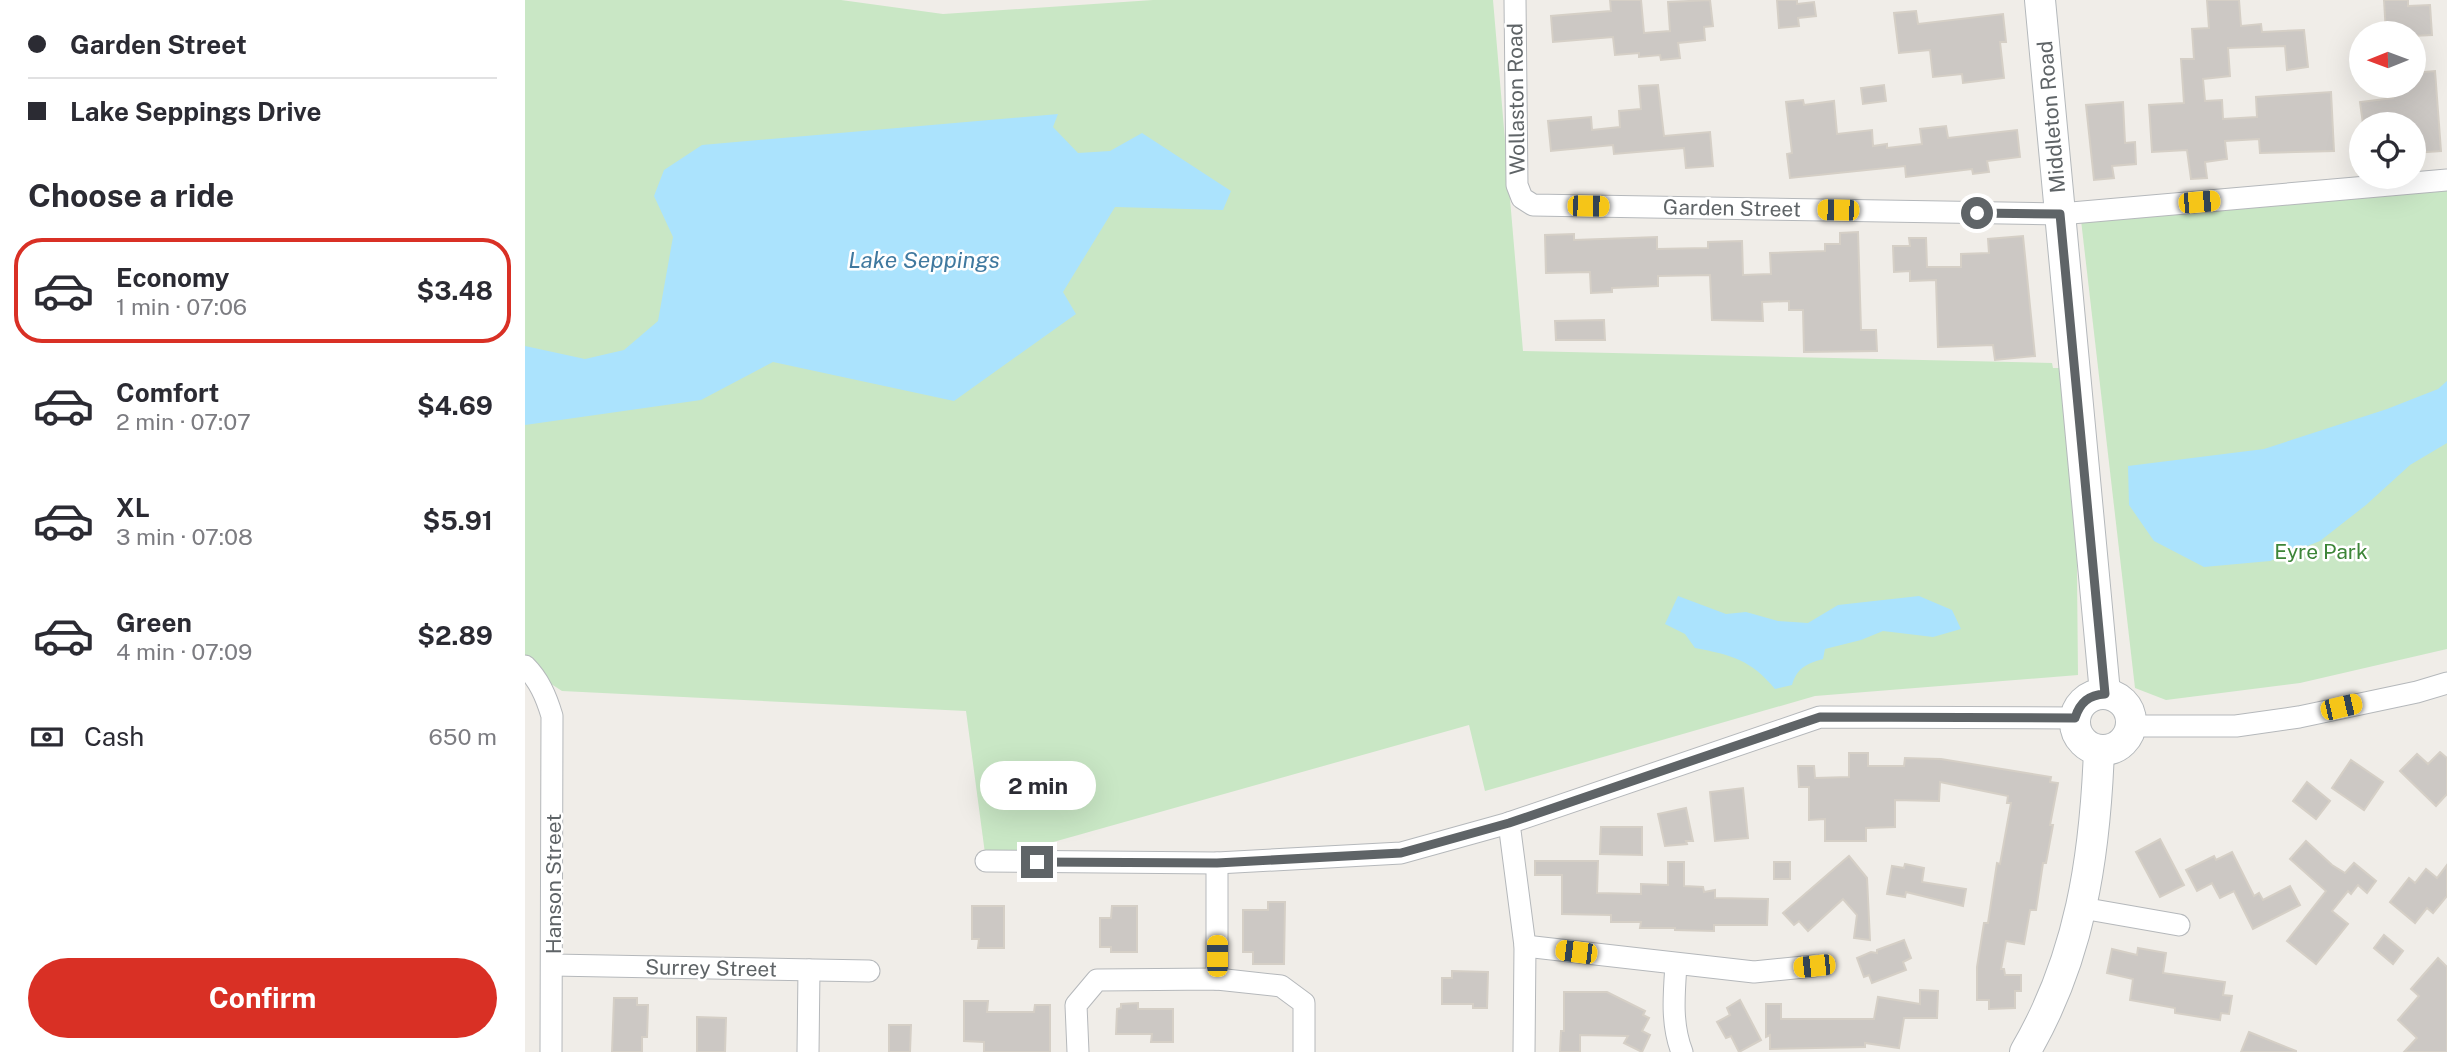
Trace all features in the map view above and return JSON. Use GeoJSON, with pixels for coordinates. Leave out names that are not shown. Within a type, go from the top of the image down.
{"type":"FeatureCollection","features":[{"type":"Feature","properties":{"kind":"main road","name":"Middleton Road"},"geometry":{"type":"LineString","coordinates":[[2040,0],[2105,694]]}},
{"type":"Feature","properties":{"kind":"main road"},"geometry":{"type":"LineString","coordinates":[[2105,694],[2117,697],[2125,704],[2131,715],[2131,726],[2128,737],[2120,745],[2110,750],[2099,750],[2088,747],[2080,739],[2075,729],[2075,718],[2078,707],[2085,699],[2105,694]]}},
{"type":"Feature","properties":{"kind":"main road"},"geometry":{"type":"LineString","coordinates":[[2025,1052],[2046,1016],[2082,908],[2096,817],[2099,750]]}},
{"type":"Feature","properties":{"kind":"street","name":"Wollaston Road"},"geometry":{"type":"LineString","coordinates":[[1515,0],[1517,185],[1522,198]]}},
{"type":"Feature","properties":{"kind":"street","name":"Garden Street"},"geometry":{"type":"LineString","coordinates":[[1522,198],[1533,205],[2060,214],[2447,180]]}},
{"type":"Feature","properties":{"kind":"street","name":"Hanson Street"},"geometry":{"type":"LineString","coordinates":[[525,666],[538,680],[552,716],[551,1052]]}},
{"type":"Feature","properties":{"kind":"street"},"geometry":{"type":"LineString","coordinates":[[2131,726],[2236,726],[2299,717],[2447,683]]}},
{"type":"Feature","properties":{"kind":"street"},"geometry":{"type":"LineString","coordinates":[[986,861],[1217,863],[1401,853],[1509,823],[1820,717],[2075,718]]}},
{"type":"Feature","properties":{"kind":"street"},"geometry":{"type":"LineString","coordinates":[[1509,823],[1525,946],[1524,1052]]}},
{"type":"Feature","properties":{"kind":"street"},"geometry":{"type":"LineString","coordinates":[[1217,863],[1217,979]]}},
{"type":"Feature","properties":{"kind":"street"},"geometry":{"type":"LineString","coordinates":[[2082,908],[2179,925]]}},
{"type":"Feature","properties":{"kind":"street"},"geometry":{"type":"LineString","coordinates":[[1525,946],[1754,972],[1814,966]]}},
{"type":"Feature","properties":{"kind":"street","name":"Surrey Street"},"geometry":{"type":"LineString","coordinates":[[553,965],[869,971]]}},
{"type":"Feature","properties":{"kind":"street"},"geometry":{"type":"LineString","coordinates":[[1676,965],[1676,1038],[1682,1052]]}},
{"type":"Feature","properties":{"kind":"street"},"geometry":{"type":"LineString","coordinates":[[808,1052],[809,970]]}},
{"type":"Feature","properties":{"kind":"street"},"geometry":{"type":"LineString","coordinates":[[1079,1052],[1076,1005],[1097,980],[1217,979],[1281,986],[1304,1003],[1304,1052]]}},
{"type":"Feature","properties":{"kind":"green space"},"geometry":{"type":"Polygon","coordinates":[[[525,0],[841,0],[943,14],[1153,0],[1493,0],[1523,351],[2052,363],[2053,368],[2075,368],[2078,675],[1815,696],[1485,791],[1469,725],[986,861],[966,711],[562,691],[525,667],[525,0]]]}},
{"type":"Feature","properties":{"kind":"green space","name":"Eyre Park"},"geometry":{"type":"Polygon","coordinates":[[[2447,188],[2447,649],[2300,683],[2166,700],[2135,688],[2081,220],[2447,188]]]}},
{"type":"Feature","properties":{"kind":"water","name":"Lake Seppings"},"geometry":{"type":"Polygon","coordinates":[[[1058,114],[1053,127],[1078,153],[1110,151],[1142,133],[1231,191],[1223,210],[1115,207],[1063,292],[1076,314],[954,401],[773,362],[701,400],[525,425],[525,346],[585,359],[624,350],[658,321],[673,237],[654,196],[664,170],[702,145],[1058,114]]]}},
{"type":"Feature","properties":{"kind":"water"},"geometry":{"type":"Polygon","coordinates":[[[2447,381],[2447,443],[2410,465],[2366,505],[2320,541],[2270,561],[2204,567],[2154,541],[2129,505],[2128,466],[2264,449],[2387,409],[2438,389],[2447,381]]]}},
{"type":"Feature","properties":{"kind":"water"},"geometry":{"type":"Polygon","coordinates":[[[1678,596],[1726,614],[1746,612],[1778,621],[1808,623],[1838,605],[1919,596],[1952,610],[1961,629],[1933,637],[1883,631],[1825,649],[1823,659],[1803,668],[1792,685],[1775,689],[1749,665],[1730,656],[1695,648],[1685,634],[1665,624],[1678,596]]]}},
{"type":"Feature","properties":{"kind":"building"},"geometry":{"type":"Polygon","coordinates":[[[1610,0],[1641,0],[1644,33],[1670,31],[1668,2],[1710,0],[1713,26],[1704,27],[1705,40],[1678,43],[1680,58],[1661,60],[1660,55],[1615,55],[1613,37],[1553,42],[1551,16],[1611,11],[1610,0]]]}},
{"type":"Feature","properties":{"kind":"building"},"geometry":{"type":"Polygon","coordinates":[[[1777,0],[1797,0],[1797,4],[1814,2],[1816,16],[1798,18],[1799,26],[1779,28],[1777,0]]]}},
{"type":"Feature","properties":{"kind":"building"},"geometry":{"type":"Polygon","coordinates":[[[2207,0],[2239,0],[2241,26],[2261,24],[2262,32],[2304,30],[2308,67],[2287,70],[2285,46],[2228,48],[2230,76],[2203,79],[2205,101],[2222,100],[2223,119],[2257,117],[2256,97],[2331,92],[2334,151],[2260,153],[2259,139],[2225,141],[2227,159],[2205,162],[2207,178],[2191,179],[2187,150],[2152,152],[2149,105],[2184,103],[2181,59],[2194,59],[2192,29],[2209,28],[2207,0]]]}},
{"type":"Feature","properties":{"kind":"building"},"geometry":{"type":"Polygon","coordinates":[[[2384,0],[2408,0],[2408,6],[2430,5],[2432,35],[2426,35],[2426,21],[2385,21],[2384,0]]]}},
{"type":"Feature","properties":{"kind":"building"},"geometry":{"type":"Polygon","coordinates":[[[1916,11],[1918,24],[2003,14],[2006,42],[2000,42],[2004,78],[1963,83],[1962,74],[1933,77],[1930,50],[1899,53],[1894,13],[1916,11]]]}},
{"type":"Feature","properties":{"kind":"building"},"geometry":{"type":"Polygon","coordinates":[[[2435,71],[2441,151],[2426,152],[2426,112],[2361,112],[2360,102],[2426,98],[2426,72],[2435,71]]]}},
{"type":"Feature","properties":{"kind":"building"},"geometry":{"type":"Polygon","coordinates":[[[1658,85],[1664,136],[1710,132],[1713,166],[1686,168],[1684,148],[1614,154],[1613,145],[1551,151],[1548,121],[1591,117],[1592,130],[1620,127],[1619,111],[1641,109],[1639,86],[1658,85]]]}},
{"type":"Feature","properties":{"kind":"building"},"geometry":{"type":"Polygon","coordinates":[[[1884,85],[1886,101],[1863,104],[1861,88],[1884,85]]]}},
{"type":"Feature","properties":{"kind":"building"},"geometry":{"type":"Polygon","coordinates":[[[1803,100],[1804,105],[1834,101],[1837,134],[1872,130],[1873,146],[1887,144],[1887,148],[1922,144],[1920,129],[1946,126],[1948,138],[2017,130],[2020,157],[1987,161],[1989,172],[1973,174],[1972,169],[1906,177],[1905,166],[1790,178],[1787,154],[1792,153],[1786,102],[1803,100]]]}},
{"type":"Feature","properties":{"kind":"building"},"geometry":{"type":"Polygon","coordinates":[[[2123,102],[2125,143],[2135,142],[2136,164],[2112,166],[2114,178],[2094,180],[2086,105],[2123,102]]]}},
{"type":"Feature","properties":{"kind":"building"},"geometry":{"type":"Polygon","coordinates":[[[1858,232],[1861,330],[1876,330],[1877,351],[1804,352],[1803,310],[1789,310],[1789,301],[1762,302],[1763,321],[1712,320],[1710,275],[1658,276],[1658,286],[1612,288],[1612,292],[1591,293],[1590,272],[1546,273],[1545,235],[1574,234],[1574,240],[1657,237],[1657,249],[1708,248],[1708,242],[1742,241],[1743,275],[1771,274],[1770,253],[1825,251],[1825,244],[1840,244],[1840,233],[1858,232]]]}},
{"type":"Feature","properties":{"kind":"building"},"geometry":{"type":"Polygon","coordinates":[[[2023,236],[2035,356],[1995,360],[1993,345],[1938,347],[1936,280],[1910,281],[1910,271],[1894,272],[1893,246],[1910,246],[1909,238],[1926,238],[1927,267],[1961,267],[1961,254],[1989,253],[1988,239],[2023,236]]]}},
{"type":"Feature","properties":{"kind":"building"},"geometry":{"type":"Polygon","coordinates":[[[1604,320],[1605,340],[1556,340],[1555,321],[1604,320]]]}},
{"type":"Feature","properties":{"kind":"building"},"geometry":{"type":"Polygon","coordinates":[[[2440,752],[2447,758],[2447,794],[2436,806],[2400,771],[2417,754],[2428,764],[2440,752]]]}},
{"type":"Feature","properties":{"kind":"building"},"geometry":{"type":"Polygon","coordinates":[[[1849,753],[1868,753],[1868,766],[1904,766],[1905,758],[1941,759],[2051,777],[2050,782],[2058,783],[2050,825],[2053,825],[2046,863],[2043,863],[2036,910],[2030,910],[2024,944],[2006,941],[2001,969],[2004,969],[2005,975],[2021,975],[2021,991],[2015,991],[2015,1008],[1989,1009],[1989,1000],[1977,1000],[1977,967],[1984,923],[1988,923],[1997,863],[2000,864],[2011,803],[2007,803],[2008,796],[1940,782],[1939,801],[1895,800],[1895,827],[1866,828],[1866,841],[1825,841],[1825,819],[1809,820],[1809,787],[1799,787],[1798,766],[1814,766],[1815,778],[1849,777],[1849,753]]]}},
{"type":"Feature","properties":{"kind":"building"},"geometry":{"type":"Polygon","coordinates":[[[2351,760],[2383,782],[2364,810],[2332,788],[2351,760]]]}},
{"type":"Feature","properties":{"kind":"building"},"geometry":{"type":"Polygon","coordinates":[[[2307,782],[2330,801],[2316,819],[2293,801],[2307,782]]]}},
{"type":"Feature","properties":{"kind":"building"},"geometry":{"type":"Polygon","coordinates":[[[1743,788],[1748,838],[1715,841],[1710,792],[1743,788]]]}},
{"type":"Feature","properties":{"kind":"building"},"geometry":{"type":"Polygon","coordinates":[[[1686,808],[1693,841],[1665,846],[1658,814],[1686,808]]]}},
{"type":"Feature","properties":{"kind":"building"},"geometry":{"type":"Polygon","coordinates":[[[1601,827],[1642,827],[1642,855],[1600,854],[1601,827]]]}},
{"type":"Feature","properties":{"kind":"building"},"geometry":{"type":"Polygon","coordinates":[[[2160,839],[2184,885],[2160,897],[2136,852],[2160,839]]]}},
{"type":"Feature","properties":{"kind":"building"},"geometry":{"type":"Polygon","coordinates":[[[2306,841],[2345,873],[2354,863],[2376,881],[2367,893],[2358,885],[2351,894],[2348,891],[2332,911],[2348,924],[2316,964],[2287,941],[2326,891],[2290,859],[2306,841]]]}},
{"type":"Feature","properties":{"kind":"building"},"geometry":{"type":"Polygon","coordinates":[[[2232,852],[2254,896],[2259,893],[2263,900],[2290,886],[2300,905],[2253,929],[2234,891],[2220,898],[2212,883],[2197,891],[2186,870],[2214,856],[2216,860],[2232,852]]]}},
{"type":"Feature","properties":{"kind":"building"},"geometry":{"type":"Polygon","coordinates":[[[1849,856],[1867,878],[1870,940],[1854,938],[1857,915],[1843,899],[1808,931],[1799,921],[1794,925],[1783,913],[1849,856]]]}},
{"type":"Feature","properties":{"kind":"building"},"geometry":{"type":"Polygon","coordinates":[[[1535,861],[1598,861],[1597,893],[1641,894],[1641,884],[1668,885],[1668,862],[1684,862],[1684,886],[1703,887],[1704,892],[1715,890],[1715,898],[1768,899],[1767,925],[1714,925],[1714,931],[1675,930],[1640,928],[1641,922],[1611,922],[1611,915],[1562,914],[1562,875],[1535,875],[1535,861]]]}},
{"type":"Feature","properties":{"kind":"building"},"geometry":{"type":"Polygon","coordinates":[[[1774,862],[1790,862],[1790,879],[1774,879],[1774,862]]]}},
{"type":"Feature","properties":{"kind":"building"},"geometry":{"type":"Polygon","coordinates":[[[1905,864],[1924,868],[1922,882],[1966,889],[1963,906],[1906,892],[1905,897],[1887,894],[1892,866],[1904,868],[1905,864]]]}},
{"type":"Feature","properties":{"kind":"building"},"geometry":{"type":"Polygon","coordinates":[[[2447,865],[2447,896],[2433,913],[2427,908],[2415,923],[2390,902],[2409,878],[2415,883],[2426,869],[2437,878],[2447,865]]]}},
{"type":"Feature","properties":{"kind":"building"},"geometry":{"type":"Polygon","coordinates":[[[1268,902],[1285,902],[1284,964],[1253,964],[1253,952],[1243,952],[1243,910],[1268,910],[1268,902]]]}},
{"type":"Feature","properties":{"kind":"building"},"geometry":{"type":"Polygon","coordinates":[[[972,906],[1004,906],[1004,948],[978,948],[979,939],[972,939],[972,906]]]}},
{"type":"Feature","properties":{"kind":"building"},"geometry":{"type":"Polygon","coordinates":[[[1112,906],[1137,906],[1137,952],[1111,952],[1111,947],[1100,947],[1100,918],[1111,918],[1112,906]]]}},
{"type":"Feature","properties":{"kind":"building"},"geometry":{"type":"Polygon","coordinates":[[[2384,935],[2403,951],[2393,964],[2374,948],[2384,935]]]}},
{"type":"Feature","properties":{"kind":"building"},"geometry":{"type":"Polygon","coordinates":[[[1904,940],[1911,958],[1903,962],[1906,970],[1872,983],[1869,975],[1864,977],[1857,958],[1871,952],[1877,953],[1877,950],[1904,940]]]}},
{"type":"Feature","properties":{"kind":"building"},"geometry":{"type":"Polygon","coordinates":[[[2138,948],[2166,953],[2163,973],[2225,982],[2223,995],[2232,996],[2229,1014],[2221,1013],[2220,1020],[2175,1013],[2175,1008],[2130,1000],[2133,979],[2107,973],[2112,949],[2137,955],[2138,948]]]}},
{"type":"Feature","properties":{"kind":"building"},"geometry":{"type":"Polygon","coordinates":[[[2438,958],[2447,967],[2447,1052],[2404,1052],[2417,1038],[2398,1020],[2419,996],[2411,989],[2438,958]]]}},
{"type":"Feature","properties":{"kind":"building"},"geometry":{"type":"Polygon","coordinates":[[[1452,971],[1488,972],[1487,1008],[1473,1008],[1473,1004],[1442,1004],[1442,978],[1452,978],[1452,971]]]}},
{"type":"Feature","properties":{"kind":"building"},"geometry":{"type":"Polygon","coordinates":[[[1920,990],[1938,991],[1937,1018],[1904,1018],[1899,1048],[1865,1043],[1865,1047],[1770,1049],[1770,1035],[1766,1037],[1766,1004],[1781,1004],[1781,1019],[1874,1019],[1878,997],[1920,1004],[1920,990]]]}},
{"type":"Feature","properties":{"kind":"building"},"geometry":{"type":"Polygon","coordinates":[[[1564,992],[1607,992],[1645,1011],[1643,1015],[1649,1018],[1642,1031],[1650,1035],[1642,1052],[1624,1043],[1628,1036],[1580,1035],[1580,1052],[1560,1052],[1561,1031],[1564,1031],[1564,992]]]}},
{"type":"Feature","properties":{"kind":"building"},"geometry":{"type":"Polygon","coordinates":[[[614,998],[637,998],[637,1005],[648,1005],[647,1037],[642,1037],[642,1052],[612,1052],[614,998]]]}},
{"type":"Feature","properties":{"kind":"building"},"geometry":{"type":"Polygon","coordinates":[[[1740,1000],[1761,1040],[1739,1052],[1731,1036],[1726,1038],[1717,1022],[1730,1015],[1727,1008],[1740,1000]]]}},
{"type":"Feature","properties":{"kind":"building"},"geometry":{"type":"Polygon","coordinates":[[[964,1001],[988,1001],[987,1012],[1034,1012],[1035,1005],[1050,1005],[1050,1052],[984,1052],[984,1042],[964,1041],[964,1001]]]}},
{"type":"Feature","properties":{"kind":"building"},"geometry":{"type":"Polygon","coordinates":[[[1138,1003],[1138,1009],[1173,1009],[1173,1042],[1151,1042],[1152,1034],[1116,1034],[1117,1009],[1121,1008],[1121,1004],[1138,1003]]]}},
{"type":"Feature","properties":{"kind":"building"},"geometry":{"type":"Polygon","coordinates":[[[697,1017],[726,1018],[725,1052],[697,1052],[697,1017]]]}},
{"type":"Feature","properties":{"kind":"building"},"geometry":{"type":"Polygon","coordinates":[[[889,1025],[911,1025],[910,1052],[889,1052],[889,1025]]]}},
{"type":"Feature","properties":{"kind":"building"},"geometry":{"type":"Polygon","coordinates":[[[2249,1032],[2296,1051],[2296,1052],[2241,1052],[2249,1032]]]}},
{"type":"Feature","properties":{"kind":"route"},"geometry":{"type":"LineString","coordinates":[[1037,862],[1217,863],[1401,853],[1509,823],[1820,717],[2075,718],[2078,707],[2085,699],[2105,694],[2060,214],[1977,213]]}}]}
